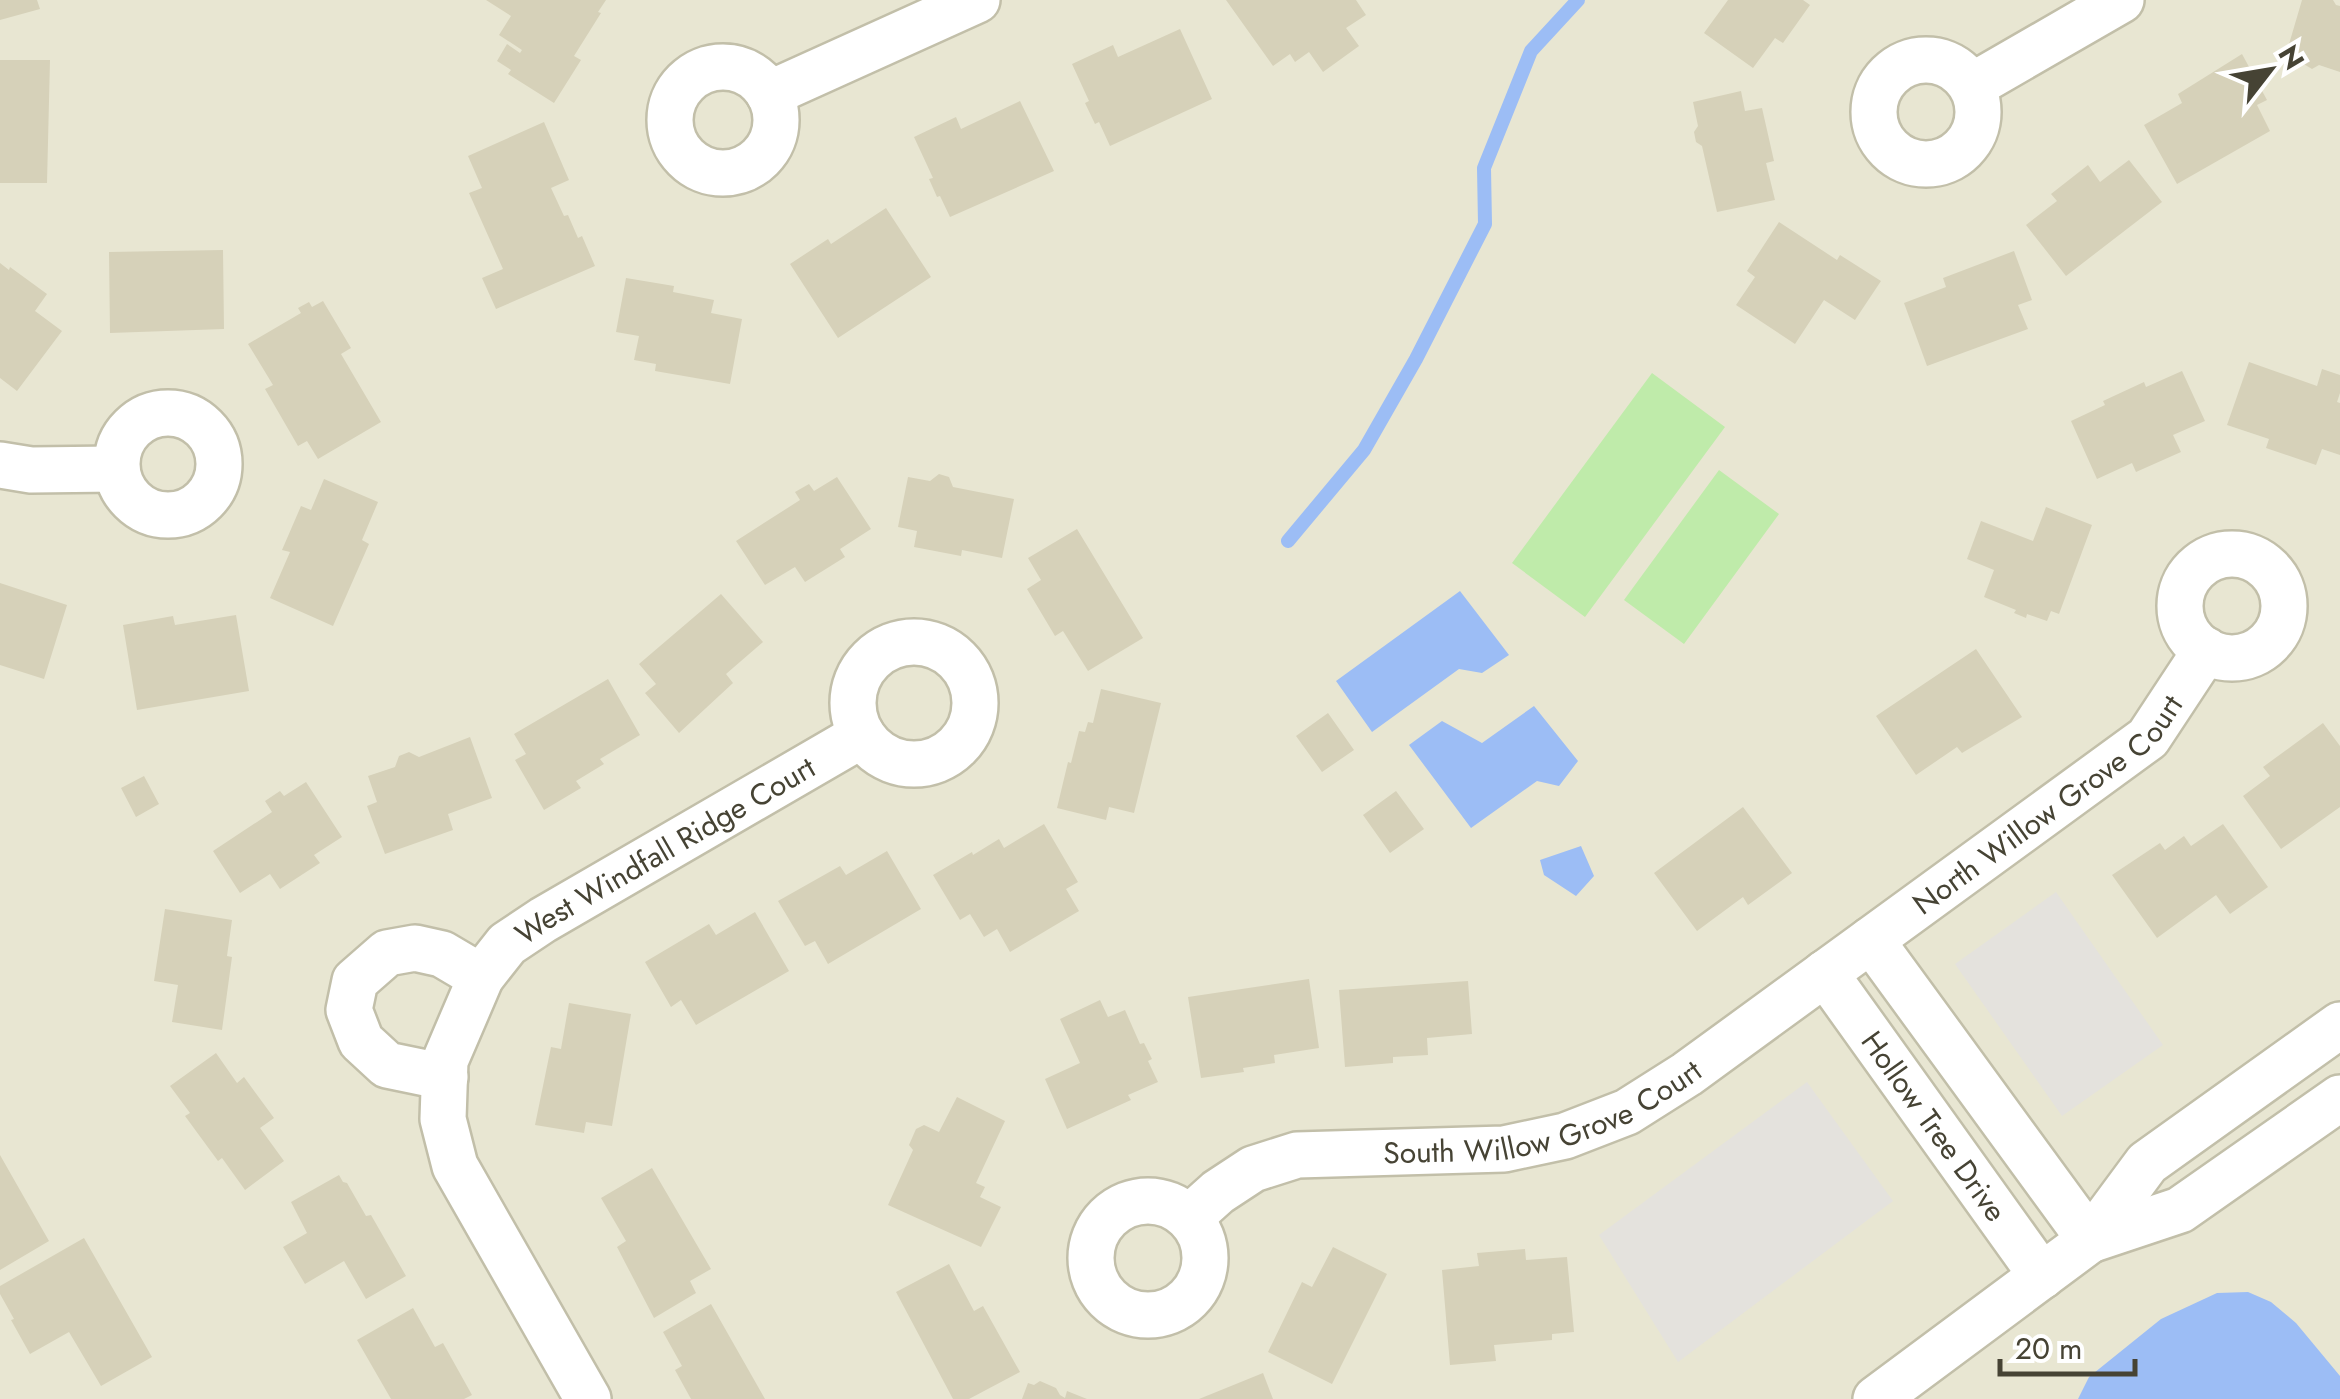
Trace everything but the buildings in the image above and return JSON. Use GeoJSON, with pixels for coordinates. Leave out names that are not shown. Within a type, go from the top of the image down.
{"type":"FeatureCollection","features":[{"type":"Feature","properties":{"kind":"street"},"geometry":{"type":"LineString","coordinates":[[769,94],[977,0]]}},
{"type":"Feature","properties":{"kind":"street"},"geometry":{"type":"LineString","coordinates":[[1972,86],[2122,0]]}},
{"type":"Feature","properties":{"kind":"street"},"geometry":{"type":"LineString","coordinates":[[0,465],[31,470],[116,469]]}},
{"type":"Feature","properties":{"kind":"street","name":"North Willow Grove Court"},"geometry":{"type":"LineString","coordinates":[[1870,940],[2148,738],[2206,650]]}},
{"type":"Feature","properties":{"kind":"street","name":"West Windfall Ridge Court"},"geometry":{"type":"LineString","coordinates":[[588,1399],[455,1166],[443,1118],[445,1061],[481,977],[508,944],[862,735]]}},
{"type":"Feature","properties":{"kind":"street","name":"South Willow Grove Court"},"geometry":{"type":"LineString","coordinates":[[1189,1218],[1218,1192],[1253,1169],[1298,1155],[1504,1149],[1565,1136],[1627,1112],[1687,1074],[1870,940]]}},
{"type":"Feature","properties":{"kind":"street","name":"Hollow Tree Drive"},"geometry":{"type":"LineString","coordinates":[[1870,940],[2090,1240]]}},
{"type":"Feature","properties":{"kind":"street"},"geometry":{"type":"LineString","coordinates":[[444,1077],[387,1065],[360,1041],[349,1010],[354,982],[386,952],[415,948],[442,954],[481,977]]}},
{"type":"Feature","properties":{"kind":"street","name":"Hollow Tree Drive"},"geometry":{"type":"LineString","coordinates":[[1826,973],[2042,1276]]}},
{"type":"Feature","properties":{"kind":"street"},"geometry":{"type":"LineString","coordinates":[[1876,1399],[2090,1240],[2147,1163],[2340,1024]]}},
{"type":"Feature","properties":{"kind":"street"},"geometry":{"type":"LineString","coordinates":[[2090,1240],[2180,1210],[2340,1098]]}},
{"type":"Feature","properties":{"kind":"shaded area"},"geometry":{"type":"Polygon","coordinates":[[[0,0],[2340,0],[2340,1399],[0,1399],[0,0]]]}},
{"type":"Feature","properties":{"kind":"shaded area"},"geometry":{"type":"Polygon","coordinates":[[[2056,892],[2163,1045],[2062,1116],[1955,964],[2056,892]]]}},
{"type":"Feature","properties":{"kind":"shaded area"},"geometry":{"type":"Polygon","coordinates":[[[1807,1082],[1893,1201],[1678,1362],[1599,1235],[1807,1082]]]}},
{"type":"Feature","properties":{"kind":"green space"},"geometry":{"type":"Polygon","coordinates":[[[1652,373],[1725,427],[1585,617],[1512,563],[1652,373]]]}},
{"type":"Feature","properties":{"kind":"green space"},"geometry":{"type":"Polygon","coordinates":[[[1719,470],[1779,514],[1684,644],[1624,600],[1719,470]]]}},
{"type":"Feature","properties":{"kind":"water"},"geometry":{"type":"Polygon","coordinates":[[[1460,591],[1509,655],[1482,673],[1459,669],[1372,732],[1336,681],[1460,591]]]}},
{"type":"Feature","properties":{"kind":"water"},"geometry":{"type":"Polygon","coordinates":[[[1534,706],[1578,761],[1559,786],[1537,781],[1471,828],[1409,745],[1442,721],[1482,743],[1534,706]]]}},
{"type":"Feature","properties":{"kind":"water"},"geometry":{"type":"Polygon","coordinates":[[[1581,846],[1594,876],[1576,896],[1544,875],[1540,860],[1581,846]]]}},
{"type":"Feature","properties":{"kind":"water"},"geometry":{"type":"Polygon","coordinates":[[[2248,1292],[2271,1302],[2296,1323],[2340,1376],[2340,1399],[2078,1399],[2089,1377],[2161,1319],[2217,1293],[2248,1292]]]}},
{"type":"Feature","properties":{"kind":"waterway"},"geometry":{"type":"LineString","coordinates":[[1288,541],[1364,450],[1416,359],[1485,224],[1484,168],[1531,51],[1578,0]]}}]}
